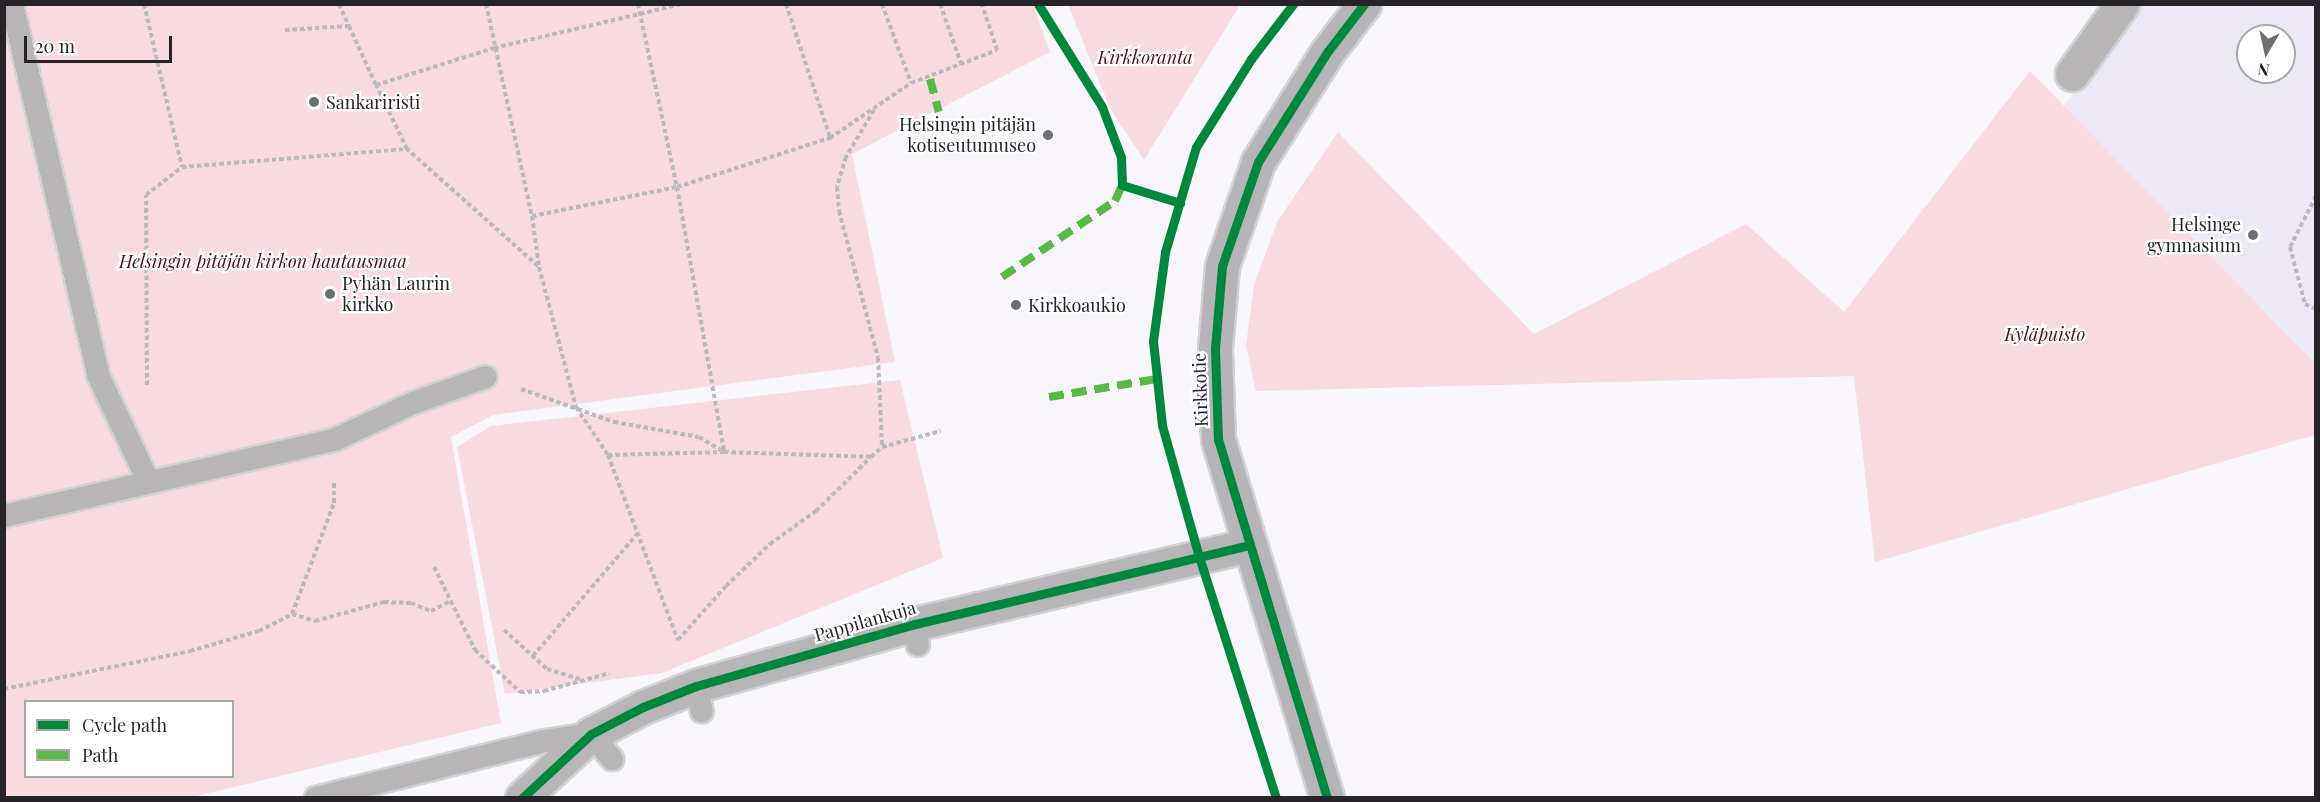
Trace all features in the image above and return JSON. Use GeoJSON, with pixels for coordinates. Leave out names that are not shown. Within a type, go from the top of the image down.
{"type":"FeatureCollection","features":[{"type":"Feature","properties":{"kind":"street","name":"Kirkkotie"},"geometry":{"type":"LineString","coordinates":[[1327,798],[1248,545],[1218,440],[1215,348],[1222,266],[1258,162],[1328,51],[1364,4]]}},
{"type":"Feature","properties":{"kind":"street"},"geometry":{"type":"LineString","coordinates":[[2072,74],[2122,4]]}},
{"type":"Feature","properties":{"kind":"street","name":"Pappilankuja"},"geometry":{"type":"LineString","coordinates":[[526,796],[591,734],[643,707],[699,699],[916,634],[1248,545]]}},
{"type":"Feature","properties":{"kind":"lane"},"geometry":{"type":"LineString","coordinates":[[12,4],[98,375],[148,481]]}},
{"type":"Feature","properties":{"kind":"lane"},"geometry":{"type":"LineString","coordinates":[[4,516],[334,440],[412,403],[486,377]]}},
{"type":"Feature","properties":{"kind":"lane"},"geometry":{"type":"LineString","coordinates":[[316,798],[545,741],[591,734],[612,759]]}},
{"type":"Feature","properties":{"kind":"path"},"geometry":{"type":"LineString","coordinates":[[144,4],[182,167]]}},
{"type":"Feature","properties":{"kind":"path"},"geometry":{"type":"LineString","coordinates":[[339,4],[407,149],[539,267]]}},
{"type":"Feature","properties":{"kind":"path"},"geometry":{"type":"LineString","coordinates":[[486,4],[532,216],[539,267],[576,407],[608,455],[699,699]]}},
{"type":"Feature","properties":{"kind":"path"},"geometry":{"type":"LineString","coordinates":[[638,4],[677,187],[724,452]]}},
{"type":"Feature","properties":{"kind":"path"},"geometry":{"type":"LineString","coordinates":[[376,85],[494,48],[682,4]]}},
{"type":"Feature","properties":{"kind":"path"},"geometry":{"type":"LineString","coordinates":[[786,4],[830,138]]}},
{"type":"Feature","properties":{"kind":"path"},"geometry":{"type":"LineString","coordinates":[[882,4],[911,83]]}},
{"type":"Feature","properties":{"kind":"path"},"geometry":{"type":"LineString","coordinates":[[940,4],[962,66]]}},
{"type":"Feature","properties":{"kind":"path"},"geometry":{"type":"LineString","coordinates":[[532,216],[677,187],[830,138],[911,83],[962,66],[997,50],[982,4]]}},
{"type":"Feature","properties":{"kind":"path"},"geometry":{"type":"LineString","coordinates":[[285,30],[349,26]]}},
{"type":"Feature","properties":{"kind":"path"},"geometry":{"type":"LineString","coordinates":[[876,106],[846,157],[837,187],[839,211],[878,358],[882,447]]}},
{"type":"Feature","properties":{"kind":"path"},"geometry":{"type":"LineString","coordinates":[[147,394],[147,195],[182,167],[407,149]]}},
{"type":"Feature","properties":{"kind":"path"},"geometry":{"type":"LineString","coordinates":[[2316,196],[2290,247],[2305,303],[2316,309]]}},
{"type":"Feature","properties":{"kind":"path"},"geometry":{"type":"LineString","coordinates":[[486,377],[614,422],[699,437],[724,452]]}},
{"type":"Feature","properties":{"kind":"path"},"geometry":{"type":"LineString","coordinates":[[678,640],[770,544],[816,511],[882,447],[941,431]]}},
{"type":"Feature","properties":{"kind":"path"},"geometry":{"type":"LineString","coordinates":[[4,689],[190,651],[259,631],[292,614],[334,503],[334,440]]}},
{"type":"Feature","properties":{"kind":"path"},"geometry":{"type":"LineString","coordinates":[[608,455],[724,452],[871,457]]}},
{"type":"Feature","properties":{"kind":"path"},"geometry":{"type":"LineString","coordinates":[[533,656],[638,533]]}},
{"type":"Feature","properties":{"kind":"path"},"geometry":{"type":"LineString","coordinates":[[434,567],[475,650],[520,692],[534,693],[616,671]]}},
{"type":"Feature","properties":{"kind":"path"},"geometry":{"type":"LineString","coordinates":[[292,614],[315,621],[384,602],[411,603],[431,611],[451,601]]}},
{"type":"Feature","properties":{"kind":"path"},"geometry":{"type":"LineString","coordinates":[[504,630],[547,669],[583,680]]}},
{"type":"Feature","properties":{"kind":"shaded area","name":"Helsinge gymnasium"},"geometry":{"type":"Polygon","coordinates":[[[2138,5],[2315,5],[2315,363],[2064,106],[2138,5]]]}},
{"type":"Feature","properties":{"kind":"green space","name":"Helsingin pitäjän kirkon hautausmaa"},"geometry":{"type":"Polygon","coordinates":[[[5,5],[1033,5],[1050,52],[852,154],[895,362],[493,415],[451,437],[501,723],[192,797],[5,798],[5,5]]]}},
{"type":"Feature","properties":{"kind":"green space","name":"Kirkkoranta"},"geometry":{"type":"Polygon","coordinates":[[[1068,5],[1240,5],[1144,160],[1110,108],[1068,5]]]}},
{"type":"Feature","properties":{"kind":"green space","name":"Kyläpuisto"},"geometry":{"type":"Polygon","coordinates":[[[2030,71],[2315,363],[2315,435],[1875,562],[1854,376],[1256,391],[1246,346],[1254,285],[1277,222],[1338,132],[1534,334],[1746,224],[1844,312],[2030,71]]]}},
{"type":"Feature","properties":{"kind":"green space"},"geometry":{"type":"Polygon","coordinates":[[[900,380],[943,558],[662,673],[505,694],[457,447],[491,426],[900,380]]]}},
{"type":"Feature","properties":{"kind":"marked path"},"geometry":{"type":"LineString","coordinates":[[930,79],[939,112]]}},
{"type":"Feature","properties":{"kind":"marked path"},"geometry":{"type":"LineString","coordinates":[[1002,277],[1115,201],[1122,185]]}},
{"type":"Feature","properties":{"kind":"marked path"},"geometry":{"type":"LineString","coordinates":[[1049,397],[1157,379]]}},
{"type":"Feature","properties":{"kind":"cycle path"},"geometry":{"type":"LineString","coordinates":[[1038,4],[1102,107],[1121,157],[1122,185],[1180,203]]}},
{"type":"Feature","properties":{"kind":"cycle path"},"geometry":{"type":"LineString","coordinates":[[1276,798],[1199,557],[1162,425],[1153,341],[1165,252],[1196,147],[1251,59],[1293,4]]}},
{"type":"Feature","properties":{"kind":"cycle path"},"geometry":{"type":"LineString","coordinates":[[1327,798],[1218,440],[1215,348],[1222,266],[1258,162],[1328,51],[1364,4]]}},
{"type":"Feature","properties":{"kind":"cycle path"},"geometry":{"type":"LineString","coordinates":[[522,798],[591,734],[643,707],[696,686],[915,624],[1248,545]]}},
{"type":"Feature","properties":{"kind":"place","name":"Sankariristi"},"geometry":{"type":"Point","coordinates":[314,102]}},
{"type":"Feature","properties":{"kind":"place","name":"Helsingin pitäjän kotiseutumuseo"},"geometry":{"type":"Point","coordinates":[1048,135]}},
{"type":"Feature","properties":{"kind":"place","name":"Helsinge gymnasium"},"geometry":{"type":"Point","coordinates":[2253,235]}},
{"type":"Feature","properties":{"kind":"place","name":"Pyhän Laurin kirkko"},"geometry":{"type":"Point","coordinates":[330,294]}},
{"type":"Feature","properties":{"kind":"place","name":"Kirkkoaukio"},"geometry":{"type":"Point","coordinates":[1016,305]}}]}
